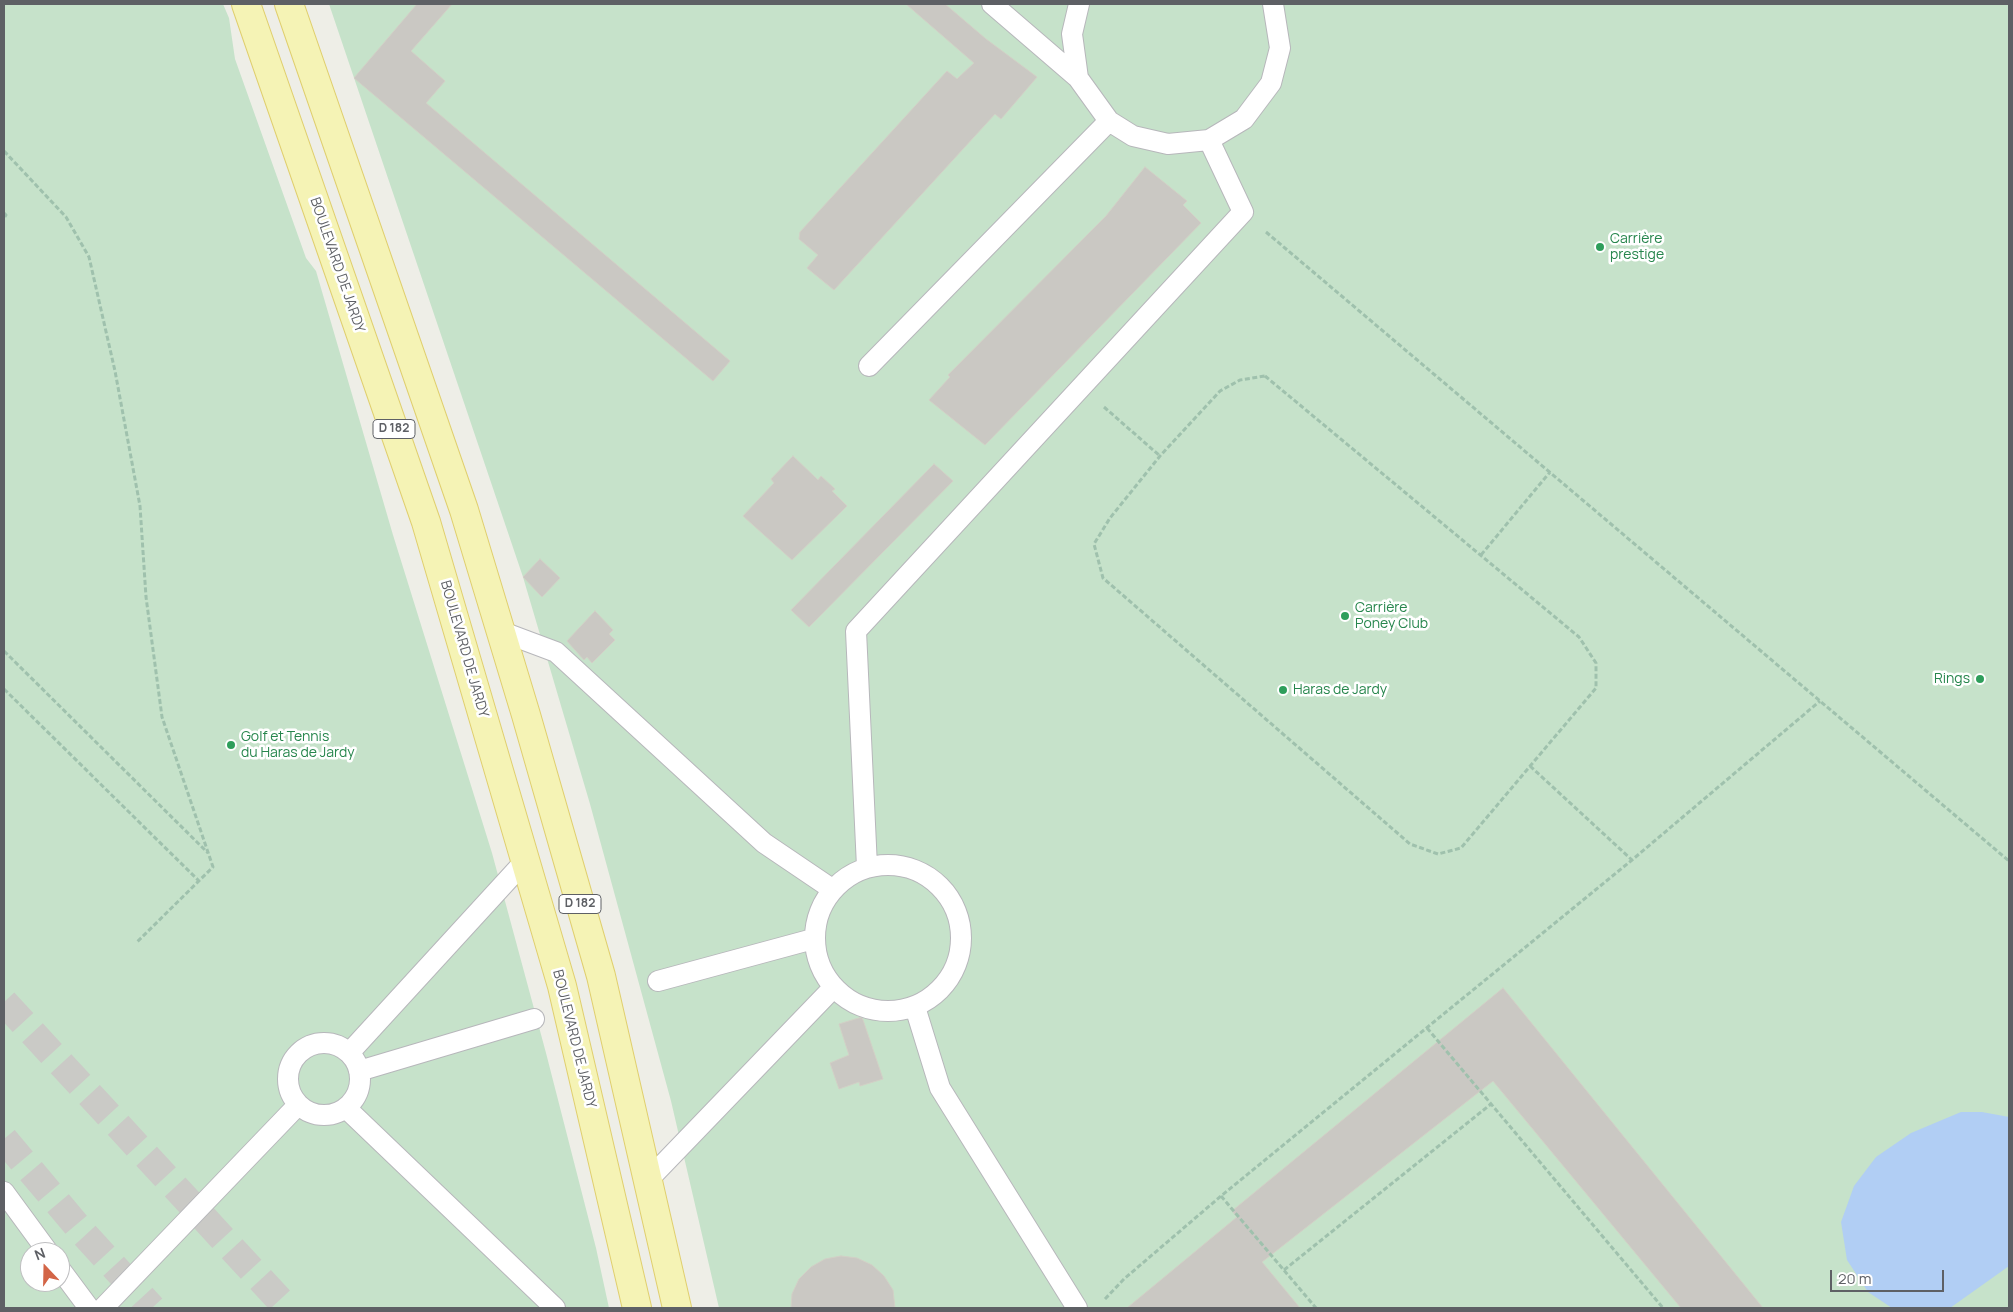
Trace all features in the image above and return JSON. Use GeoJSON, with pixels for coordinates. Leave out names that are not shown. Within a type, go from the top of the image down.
{"type":"FeatureCollection","features":[{"type":"Feature","properties":{"kind":"main road","name":"BOULEVARD DE JARDY"},"geometry":{"type":"LineString","coordinates":[[246,4],[426,522],[562,986],[637,1308]]}},
{"type":"Feature","properties":{"kind":"main road","name":"D 182"},"geometry":{"type":"LineString","coordinates":[[289,4],[464,510],[601,976],[677,1308]]}},
{"type":"Feature","properties":{"kind":"lane"},"geometry":{"type":"LineString","coordinates":[[992,4],[1078,78],[1109,121],[1133,136],[1168,144],[1209,140],[1244,119],[1271,83],[1280,48],[1273,4]]}},
{"type":"Feature","properties":{"kind":"lane"},"geometry":{"type":"LineString","coordinates":[[1078,78],[1072,34],[1079,4]]}},
{"type":"Feature","properties":{"kind":"lane"},"geometry":{"type":"LineString","coordinates":[[869,366],[1109,121]]}},
{"type":"Feature","properties":{"kind":"lane"},"geometry":{"type":"LineString","coordinates":[[867,867],[856,631],[1243,212],[1209,140]]}},
{"type":"Feature","properties":{"kind":"lane"},"geometry":{"type":"LineString","coordinates":[[500,632],[556,652],[764,843],[832,889]]}},
{"type":"Feature","properties":{"kind":"lane"},"geometry":{"type":"LineString","coordinates":[[350,1052],[526,860]]}},
{"type":"Feature","properties":{"kind":"lane"},"geometry":{"type":"LineString","coordinates":[[892,864],[918,871],[940,885],[957,912],[962,945],[955,969],[936,994],[915,1007],[882,1012],[857,1006],[833,988],[818,965],[813,939],[820,909],[832,889],[867,867],[892,864]]}},
{"type":"Feature","properties":{"kind":"lane"},"geometry":{"type":"LineString","coordinates":[[658,981],[813,939]]}},
{"type":"Feature","properties":{"kind":"lane"},"geometry":{"type":"LineString","coordinates":[[648,1180],[833,988]]}},
{"type":"Feature","properties":{"kind":"lane"},"geometry":{"type":"LineString","coordinates":[[915,1007],[940,1088],[1077,1308]]}},
{"type":"Feature","properties":{"kind":"lane"},"geometry":{"type":"LineString","coordinates":[[360,1070],[534,1018]]}},
{"type":"Feature","properties":{"kind":"lane"},"geometry":{"type":"LineString","coordinates":[[329,1043],[350,1052],[360,1070],[358,1091],[346,1108],[330,1114],[313,1114],[298,1105],[288,1085],[291,1062],[307,1046],[329,1043]]}},
{"type":"Feature","properties":{"kind":"lane"},"geometry":{"type":"LineString","coordinates":[[103,1308],[298,1105]]}},
{"type":"Feature","properties":{"kind":"lane"},"geometry":{"type":"LineString","coordinates":[[346,1108],[555,1308]]}},
{"type":"Feature","properties":{"kind":"lane"},"geometry":{"type":"LineString","coordinates":[[4,1192],[41,1242]]}},
{"type":"Feature","properties":{"kind":"lane"},"geometry":{"type":"LineString","coordinates":[[70,1282],[89,1308]]}},
{"type":"Feature","properties":{"kind":"path"},"geometry":{"type":"LineString","coordinates":[[4,152],[66,217],[89,257],[115,371],[140,506],[146,597],[162,717],[213,867],[136,943]]}},
{"type":"Feature","properties":{"kind":"path"},"geometry":{"type":"LineString","coordinates":[[1243,212],[2009,861]]}},
{"type":"Feature","properties":{"kind":"path"},"geometry":{"type":"LineString","coordinates":[[4,213],[6,215],[4,218]]}},
{"type":"Feature","properties":{"kind":"path"},"geometry":{"type":"LineString","coordinates":[[1265,376],[1579,636],[1596,663],[1596,688],[1461,848],[1438,854],[1410,844],[1103,578],[1094,544],[1110,518],[1160,456],[1220,391],[1240,380],[1265,376]]}},
{"type":"Feature","properties":{"kind":"path"},"geometry":{"type":"LineString","coordinates":[[1082,387],[1160,456]]}},
{"type":"Feature","properties":{"kind":"path"},"geometry":{"type":"LineString","coordinates":[[1481,555],[1550,472]]}},
{"type":"Feature","properties":{"kind":"path"},"geometry":{"type":"LineString","coordinates":[[4,651],[209,854]]}},
{"type":"Feature","properties":{"kind":"path"},"geometry":{"type":"LineString","coordinates":[[4,689],[199,881]]}},
{"type":"Feature","properties":{"kind":"path"},"geometry":{"type":"LineString","coordinates":[[1101,1302],[1124,1279],[1221,1196],[1632,860],[1820,701]]}},
{"type":"Feature","properties":{"kind":"path"},"geometry":{"type":"LineString","coordinates":[[1530,766],[1632,860]]}},
{"type":"Feature","properties":{"kind":"path"},"geometry":{"type":"LineString","coordinates":[[1427,1028],[1663,1308]]}},
{"type":"Feature","properties":{"kind":"path"},"geometry":{"type":"LineString","coordinates":[[1284,1270],[1491,1104]]}},
{"type":"Feature","properties":{"kind":"path"},"geometry":{"type":"LineString","coordinates":[[1221,1196],[1316,1308]]}},
{"type":"Feature","properties":{"kind":"green space","name":"Golf et Tennis du Haras de Jardy"},"geometry":{"type":"Polygon","coordinates":[[[4,4],[223,4],[229,18],[235,59],[306,258],[316,271],[393,535],[492,853],[546,1053],[596,1248],[609,1308],[4,1308],[4,4]]]}},
{"type":"Feature","properties":{"kind":"green space","name":"Haras de Jardy"},"geometry":{"type":"Polygon","coordinates":[[[329,4],[2009,4],[2009,1308],[719,1308],[671,1101],[590,804],[523,577],[329,4]]]}},
{"type":"Feature","properties":{"kind":"water"},"geometry":{"type":"Polygon","coordinates":[[[1961,1112],[1982,1112],[2009,1117],[2009,1266],[1950,1308],[1892,1308],[1868,1292],[1847,1260],[1841,1222],[1854,1186],[1876,1157],[1911,1133],[1961,1112]]]}},
{"type":"Feature","properties":{"kind":"building"},"geometry":{"type":"Polygon","coordinates":[[[417,4],[452,4],[411,51],[445,81],[426,103],[730,361],[713,381],[354,78],[417,4]]]}},
{"type":"Feature","properties":{"kind":"building"},"geometry":{"type":"Polygon","coordinates":[[[906,4],[945,4],[986,39],[1037,77],[1001,119],[995,114],[834,290],[807,268],[818,255],[799,239],[800,232],[947,71],[957,79],[974,63],[906,4]]]}},
{"type":"Feature","properties":{"kind":"building"},"geometry":{"type":"Polygon","coordinates":[[[1145,167],[1187,201],[1183,205],[1201,223],[985,445],[929,400],[950,377],[948,375],[1106,216],[1145,167]]]}},
{"type":"Feature","properties":{"kind":"building"},"geometry":{"type":"Polygon","coordinates":[[[793,456],[818,480],[821,476],[835,489],[832,491],[847,506],[792,560],[743,516],[774,483],[771,479],[793,456]]]}},
{"type":"Feature","properties":{"kind":"building"},"geometry":{"type":"Polygon","coordinates":[[[934,464],[953,481],[809,627],[791,610],[934,464]]]}},
{"type":"Feature","properties":{"kind":"building"},"geometry":{"type":"Polygon","coordinates":[[[540,559],[560,578],[542,597],[523,577],[540,559]]]}},
{"type":"Feature","properties":{"kind":"building"},"geometry":{"type":"Polygon","coordinates":[[[595,611],[613,630],[609,634],[615,640],[592,663],[587,657],[584,660],[567,641],[595,611]]]}},
{"type":"Feature","properties":{"kind":"building"},"geometry":{"type":"Polygon","coordinates":[[[1503,988],[1763,1308],[1681,1308],[1493,1081],[1262,1262],[1300,1308],[1127,1308],[1237,1217],[1232,1211],[1503,988]]]}},
{"type":"Feature","properties":{"kind":"building"},"geometry":{"type":"Polygon","coordinates":[[[862,1017],[883,1079],[860,1086],[859,1082],[839,1089],[830,1063],[849,1055],[839,1024],[862,1017]]]}},
{"type":"Feature","properties":{"kind":"building"},"geometry":{"type":"Polygon","coordinates":[[[841,1256],[857,1258],[872,1265],[884,1276],[893,1290],[895,1308],[791,1308],[792,1294],[799,1279],[811,1267],[825,1259],[841,1256]]]}},
{"type":"Feature","properties":{"kind":"tunnel"},"geometry":{"type":"LineString","coordinates":[[4,1002],[287,1308]]}},
{"type":"Feature","properties":{"kind":"tunnel"},"geometry":{"type":"LineString","coordinates":[[4,1139],[84,1234],[152,1308]]}},
{"type":"Feature","properties":{"kind":"place","name":"Carrière prestige"},"geometry":{"type":"Point","coordinates":[1600,247]}},
{"type":"Feature","properties":{"kind":"place","name":"Carrière Poney Club"},"geometry":{"type":"Point","coordinates":[1345,616]}},
{"type":"Feature","properties":{"kind":"place","name":"Rings"},"geometry":{"type":"Point","coordinates":[1980,679]}},
{"type":"Feature","properties":{"kind":"place","name":"Haras de Jardy"},"geometry":{"type":"Point","coordinates":[1283,690]}},
{"type":"Feature","properties":{"kind":"place","name":"Golf et Tennis du Haras de Jardy"},"geometry":{"type":"Point","coordinates":[231,745]}}]}
